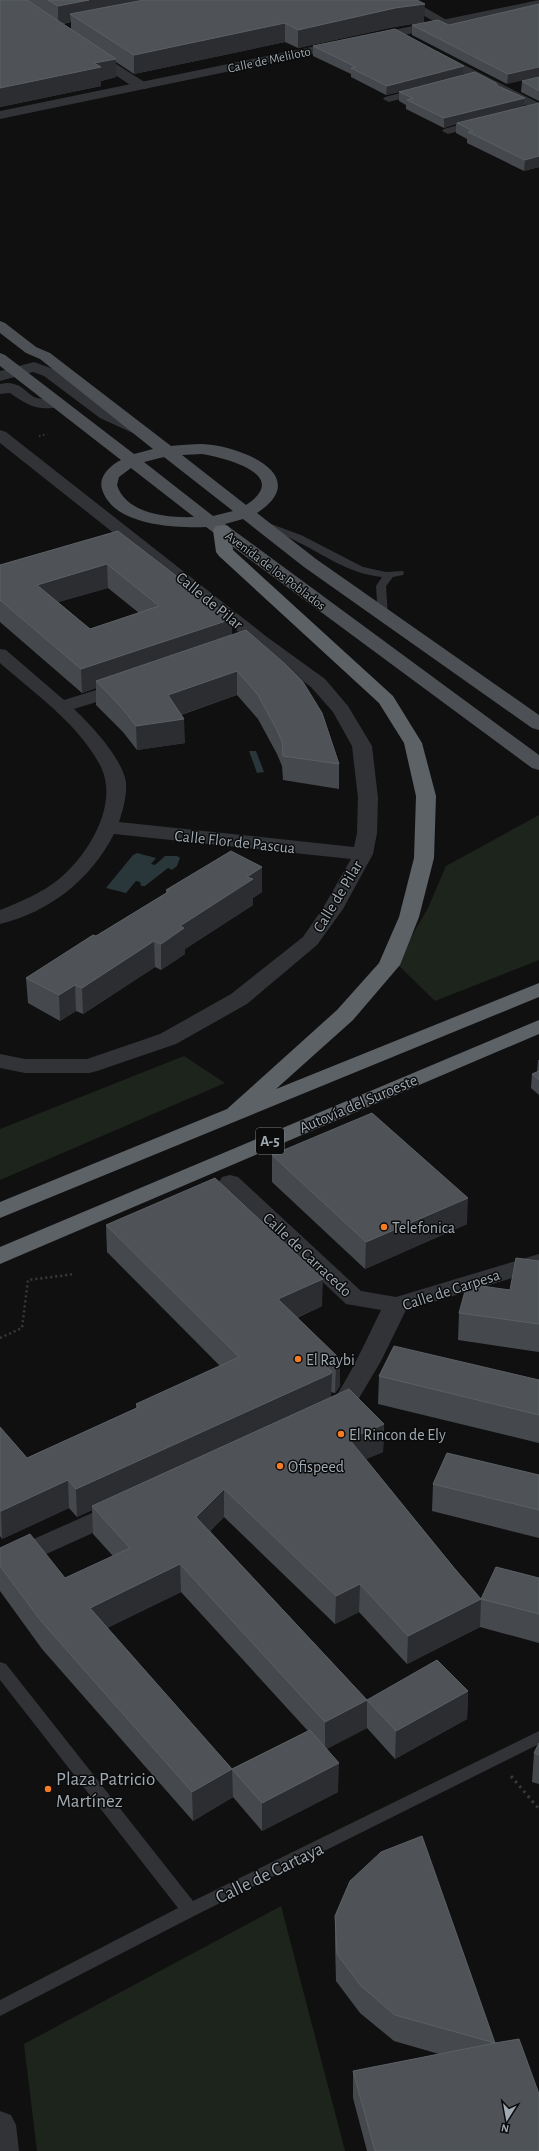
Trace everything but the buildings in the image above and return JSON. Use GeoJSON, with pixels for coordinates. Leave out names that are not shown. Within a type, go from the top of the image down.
{"type":"FeatureCollection","features":[{"type":"Feature","properties":{"kind":"highway"},"geometry":{"type":"LineString","coordinates":[[217,526],[224,552],[386,700],[413,743],[426,796],[424,858],[409,917],[389,964],[345,1015],[233,1116]]}},
{"type":"Feature","properties":{"kind":"highway","name":"A-5"},"geometry":{"type":"LineString","coordinates":[[0,1211],[539,989]]}},
{"type":"Feature","properties":{"kind":"highway","name":"Autovía del Suroeste"},"geometry":{"type":"LineString","coordinates":[[0,1256],[539,1026]]}},
{"type":"Feature","properties":{"kind":"main road","name":"Avenida de los Poblados"},"geometry":{"type":"LineString","coordinates":[[0,326],[31,350],[46,356],[249,516],[383,616],[539,724]]}},
{"type":"Feature","properties":{"kind":"main road","name":"Avenida de los Poblados"},"geometry":{"type":"LineString","coordinates":[[0,358],[217,526],[539,764]]}},
{"type":"Feature","properties":{"kind":"main road"},"geometry":{"type":"LineString","coordinates":[[202,449],[226,453],[247,460],[263,469],[270,481],[269,493],[249,516],[217,526],[163,521],[139,515],[121,506],[111,495],[109,483],[116,471],[132,460],[166,451],[202,449]]}},
{"type":"Feature","properties":{"kind":"street"},"geometry":{"type":"LineString","coordinates":[[403,0],[444,22]]}},
{"type":"Feature","properties":{"kind":"street","name":"Calle de Meliloto"},"geometry":{"type":"LineString","coordinates":[[0,115],[539,3]]}},
{"type":"Feature","properties":{"kind":"street"},"geometry":{"type":"LineString","coordinates":[[395,32],[503,91],[538,108]]}},
{"type":"Feature","properties":{"kind":"street"},"geometry":{"type":"LineString","coordinates":[[78,43],[141,86]]}},
{"type":"Feature","properties":{"kind":"street"},"geometry":{"type":"LineString","coordinates":[[462,80],[477,76]]}},
{"type":"Feature","properties":{"kind":"street"},"geometry":{"type":"LineString","coordinates":[[503,91],[525,86]]}},
{"type":"Feature","properties":{"kind":"street"},"geometry":{"type":"LineString","coordinates":[[389,99],[433,88]]}},
{"type":"Feature","properties":{"kind":"street"},"geometry":{"type":"LineString","coordinates":[[523,112],[538,108]]}},
{"type":"Feature","properties":{"kind":"street"},"geometry":{"type":"LineString","coordinates":[[448,131],[493,119]]}},
{"type":"Feature","properties":{"kind":"street","name":"Avenida de los Poblados"},"geometry":{"type":"LineString","coordinates":[[17,371],[34,367],[50,373],[106,415],[145,434]]}},
{"type":"Feature","properties":{"kind":"street"},"geometry":{"type":"LineString","coordinates":[[0,376],[17,371]]}},
{"type":"Feature","properties":{"kind":"street"},"geometry":{"type":"LineString","coordinates":[[0,389],[8,387],[15,388],[33,402],[57,403]]}},
{"type":"Feature","properties":{"kind":"street","name":"Calle de Pilar"},"geometry":{"type":"LineString","coordinates":[[0,435],[130,536],[260,642],[283,656],[318,683],[341,710],[362,746],[368,798],[367,833],[363,854],[354,875],[333,909],[310,941],[284,964],[232,1003],[168,1039],[89,1066],[25,1066],[0,1060]]}},
{"type":"Feature","properties":{"kind":"street"},"geometry":{"type":"LineString","coordinates":[[111,541],[130,536]]}},
{"type":"Feature","properties":{"kind":"street"},"geometry":{"type":"LineString","coordinates":[[240,648],[260,642]]}},
{"type":"Feature","properties":{"kind":"street"},"geometry":{"type":"LineString","coordinates":[[0,654],[60,707],[87,734],[108,763],[116,782],[113,808],[108,827],[104,836],[83,866],[55,891],[0,918]]}},
{"type":"Feature","properties":{"kind":"street"},"geometry":{"type":"LineString","coordinates":[[60,707],[92,699],[144,680]]}},
{"type":"Feature","properties":{"kind":"street","name":"Calle Flor de Pascua"},"geometry":{"type":"LineString","coordinates":[[108,827],[363,854]]}},
{"type":"Feature","properties":{"kind":"street","name":"Calle de Carracedo"},"geometry":{"type":"LineString","coordinates":[[230,1182],[354,1298],[396,1305]]}},
{"type":"Feature","properties":{"kind":"street","name":"Calle de Carpesa"},"geometry":{"type":"LineString","coordinates":[[311,1422],[340,1409],[377,1363],[396,1305],[539,1262]]}},
{"type":"Feature","properties":{"kind":"street"},"geometry":{"type":"LineString","coordinates":[[0,1565],[137,1502]]}},
{"type":"Feature","properties":{"kind":"street"},"geometry":{"type":"LineString","coordinates":[[0,2125],[3,2151]]}},
{"type":"Feature","properties":{"kind":"lane"},"geometry":{"type":"LineString","coordinates":[[249,516],[296,536],[362,570],[388,576],[399,573]]}},
{"type":"Feature","properties":{"kind":"lane"},"geometry":{"type":"LineString","coordinates":[[383,616],[381,586],[388,576]]}},
{"type":"Feature","properties":{"kind":"lane"},"geometry":{"type":"LineString","coordinates":[[0,1668],[190,1910]]}},
{"type":"Feature","properties":{"kind":"lane","name":"Calle de Cartaya"},"geometry":{"type":"LineString","coordinates":[[0,2009],[190,1910],[539,1737]]}},
{"type":"Feature","properties":{"kind":"path"},"geometry":{"type":"LineString","coordinates":[[0,1338],[22,1328],[28,1280],[75,1274]]}},
{"type":"Feature","properties":{"kind":"path"},"geometry":{"type":"LineString","coordinates":[[497,1759],[539,1809]]}},
{"type":"Feature","properties":{"kind":"shaded area"},"geometry":{"type":"Polygon","coordinates":[[[249,751],[256,751],[264,772],[257,773],[249,751]]]}},
{"type":"Feature","properties":{"kind":"shaded area"},"geometry":{"type":"Polygon","coordinates":[[[539,815],[539,960],[435,1001],[396,963],[428,908],[446,866],[539,815]]]}},
{"type":"Feature","properties":{"kind":"shaded area"},"geometry":{"type":"Polygon","coordinates":[[[137,853],[156,858],[151,864],[155,865],[165,856],[177,856],[180,858],[177,866],[172,870],[168,868],[145,886],[141,886],[140,882],[136,881],[126,893],[106,888],[133,855],[137,853]]]}},
{"type":"Feature","properties":{"kind":"shaded area"},"geometry":{"type":"Polygon","coordinates":[[[184,1056],[225,1083],[0,1180],[0,1129],[184,1056]]]}},
{"type":"Feature","properties":{"kind":"shaded area"},"geometry":{"type":"Polygon","coordinates":[[[281,1906],[345,2151],[37,2151],[24,2044],[281,1906]]]}},
{"type":"Feature","properties":{"kind":"place","name":"Telefonica"},"geometry":{"type":"Point","coordinates":[384,1227]}},
{"type":"Feature","properties":{"kind":"place","name":"El Raybi"},"geometry":{"type":"Point","coordinates":[298,1359]}},
{"type":"Feature","properties":{"kind":"place","name":"El Rincon de Ely"},"geometry":{"type":"Point","coordinates":[341,1434]}},
{"type":"Feature","properties":{"kind":"place","name":"Ofispeed"},"geometry":{"type":"Point","coordinates":[280,1466]}},
{"type":"Feature","properties":{"kind":"place","name":"Plaza Patricio Martínez"},"geometry":{"type":"Point","coordinates":[48,1789]}}]}
